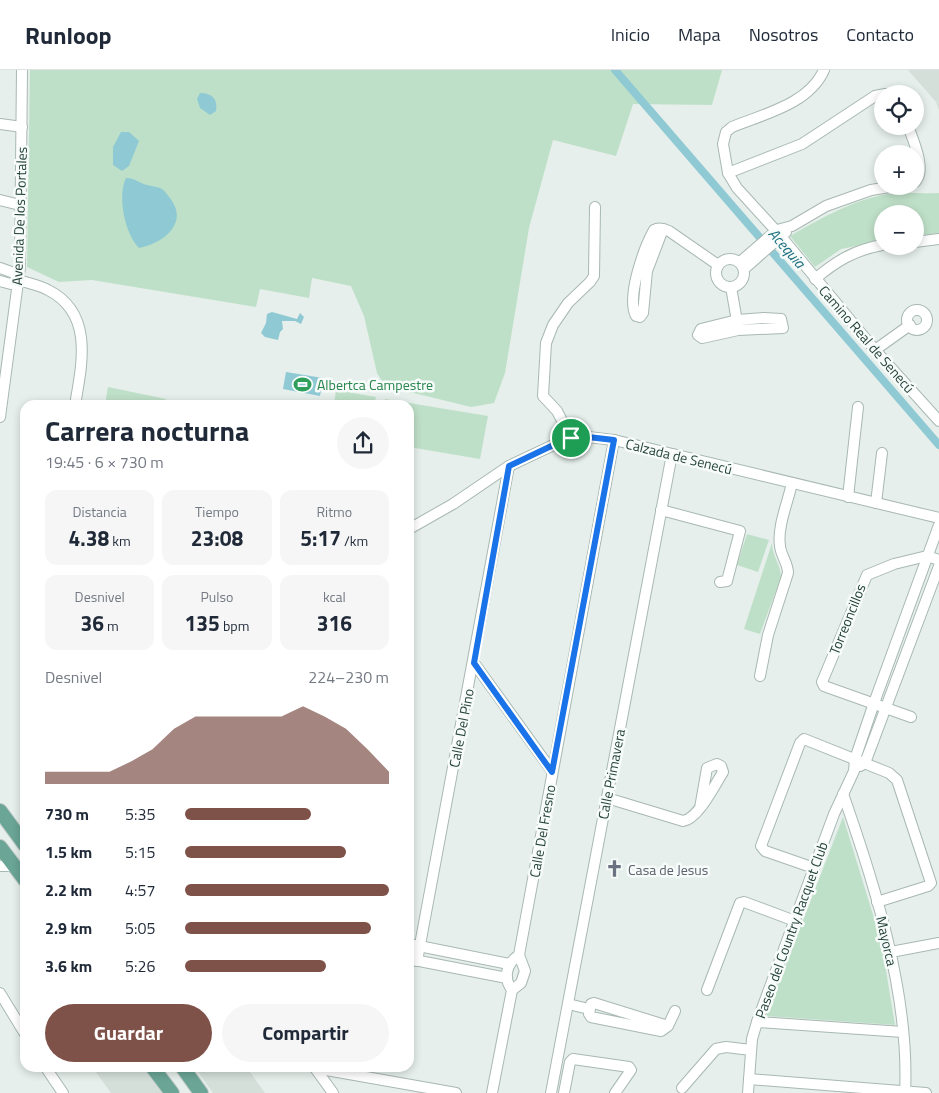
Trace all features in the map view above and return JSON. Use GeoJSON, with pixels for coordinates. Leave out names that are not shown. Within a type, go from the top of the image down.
{"type":"FeatureCollection","features":[{"type":"Feature","properties":{"kind":"main road"},"geometry":{"type":"LineString","coordinates":[[0,811],[20,838]]}},
{"type":"Feature","properties":{"kind":"main road"},"geometry":{"type":"LineString","coordinates":[[0,847],[20,872]]}},
{"type":"Feature","properties":{"kind":"main road"},"geometry":{"type":"LineString","coordinates":[[156,1072],[172,1093]]}},
{"type":"Feature","properties":{"kind":"main road"},"geometry":{"type":"LineString","coordinates":[[186,1072],[201,1093]]}},
{"type":"Feature","properties":{"kind":"street","name":"Avenida De los Portales"},"geometry":{"type":"LineString","coordinates":[[0,417],[4,353],[18,280],[22,70]]}},
{"type":"Feature","properties":{"kind":"street","name":"Camino Real de Senecú"},"geometry":{"type":"LineString","coordinates":[[824,70],[819,80],[802,96],[788,104],[732,127],[726,132],[723,144],[728,174],[776,237],[939,421]]}},
{"type":"Feature","properties":{"kind":"street"},"geometry":{"type":"LineString","coordinates":[[728,174],[802,144],[874,100]]}},
{"type":"Feature","properties":{"kind":"street"},"geometry":{"type":"LineString","coordinates":[[0,124],[22,127]]}},
{"type":"Feature","properties":{"kind":"street"},"geometry":{"type":"LineString","coordinates":[[742,266],[728,258],[718,265],[716,273],[718,280],[724,285],[731,287],[742,280],[742,266],[792,226],[826,206],[848,197],[874,191]]}},
{"type":"Feature","properties":{"kind":"street"},"geometry":{"type":"LineString","coordinates":[[0,200],[20,205]]}},
{"type":"Feature","properties":{"kind":"street"},"geometry":{"type":"LineString","coordinates":[[571,438],[558,411],[543,396],[545,348],[558,315],[594,276],[595,208]]}},
{"type":"Feature","properties":{"kind":"street"},"geometry":{"type":"LineString","coordinates":[[643,270],[663,229],[669,230],[718,265]]}},
{"type":"Feature","properties":{"kind":"street"},"geometry":{"type":"LineString","coordinates":[[924,241],[939,239]]}},
{"type":"Feature","properties":{"kind":"street"},"geometry":{"type":"LineString","coordinates":[[815,279],[838,260],[874,247]]}},
{"type":"Feature","properties":{"kind":"street"},"geometry":{"type":"LineString","coordinates":[[0,268],[14,272],[18,280],[48,290],[63,301],[74,314],[83,345],[76,400]]}},
{"type":"Feature","properties":{"kind":"street"},"geometry":{"type":"LineString","coordinates":[[0,281],[11,284],[18,280]]}},
{"type":"Feature","properties":{"kind":"street"},"geometry":{"type":"LineString","coordinates":[[731,287],[737,325]]}},
{"type":"Feature","properties":{"kind":"street"},"geometry":{"type":"LineString","coordinates":[[876,350],[910,325]]}},
{"type":"Feature","properties":{"kind":"street"},"geometry":{"type":"LineString","coordinates":[[848,497],[858,407]]}},
{"type":"Feature","properties":{"kind":"street","name":"Calzada de Senecú"},"geometry":{"type":"LineString","coordinates":[[414,526],[453,504],[509,466],[571,438],[588,437],[614,440],[939,518]]}},
{"type":"Feature","properties":{"kind":"street","name":"Calle Del Fresno"},"geometry":{"type":"LineString","coordinates":[[492,1093],[512,990],[521,983],[525,972],[519,955],[614,440]]}},
{"type":"Feature","properties":{"kind":"street"},"geometry":{"type":"LineString","coordinates":[[876,503],[882,453]]}},
{"type":"Feature","properties":{"kind":"street","name":"Calle Primavera"},"geometry":{"type":"LineString","coordinates":[[551,1093],[672,454]]}},
{"type":"Feature","properties":{"kind":"street","name":"Calle Del Pino"},"geometry":{"type":"LineString","coordinates":[[414,958],[420,947],[509,466]]}},
{"type":"Feature","properties":{"kind":"street"},"geometry":{"type":"LineString","coordinates":[[760,676],[768,635],[788,573],[780,549],[779,538],[792,483]]}},
{"type":"Feature","properties":{"kind":"street"},"geometry":{"type":"LineString","coordinates":[[661,510],[740,531],[727,580],[720,582]]}},
{"type":"Feature","properties":{"kind":"street"},"geometry":{"type":"LineString","coordinates":[[860,761],[874,703],[939,525]]}},
{"type":"Feature","properties":{"kind":"street"},"geometry":{"type":"LineString","coordinates":[[927,556],[939,560]]}},
{"type":"Feature","properties":{"kind":"street","name":"Torreoncillos"},"geometry":{"type":"LineString","coordinates":[[874,703],[824,686],[822,682],[864,578],[870,572],[927,556]]}},
{"type":"Feature","properties":{"kind":"street","name":"Paseo del Country Racquet Club"},"geometry":{"type":"LineString","coordinates":[[748,1093],[751,1050],[757,1022],[842,794],[886,708],[939,566]]}},
{"type":"Feature","properties":{"kind":"street"},"geometry":{"type":"LineString","coordinates":[[474,663],[552,772]]}},
{"type":"Feature","properties":{"kind":"street"},"geometry":{"type":"LineString","coordinates":[[874,703],[912,717]]}},
{"type":"Feature","properties":{"kind":"street"},"geometry":{"type":"LineString","coordinates":[[814,868],[765,851],[761,846],[802,740],[806,739],[892,774],[897,780],[931,881],[928,886],[877,902]]}},
{"type":"Feature","properties":{"kind":"street","name":"Mayorca"},"geometry":{"type":"LineString","coordinates":[[842,794],[891,952],[903,1032],[905,1092]]}},
{"type":"Feature","properties":{"kind":"street"},"geometry":{"type":"LineString","coordinates":[[607,798],[683,821],[689,819],[700,808]]}},
{"type":"Feature","properties":{"kind":"street"},"geometry":{"type":"LineString","coordinates":[[0,866],[16,866]]}},
{"type":"Feature","properties":{"kind":"street"},"geometry":{"type":"LineString","coordinates":[[707,990],[740,903],[744,902],[795,921]]}},
{"type":"Feature","properties":{"kind":"street"},"geometry":{"type":"LineString","coordinates":[[891,952],[939,943]]}},
{"type":"Feature","properties":{"kind":"street"},"geometry":{"type":"LineString","coordinates":[[414,945],[509,964]]}},
{"type":"Feature","properties":{"kind":"street"},"geometry":{"type":"LineString","coordinates":[[512,990],[506,978],[509,964],[519,955]]}},
{"type":"Feature","properties":{"kind":"street"},"geometry":{"type":"LineString","coordinates":[[414,960],[506,978]]}},
{"type":"Feature","properties":{"kind":"street"},"geometry":{"type":"LineString","coordinates":[[0,993],[20,1026]]}},
{"type":"Feature","properties":{"kind":"street"},"geometry":{"type":"LineString","coordinates":[[568,1004],[590,1009],[591,1017],[661,1031],[668,1026],[675,1011]]}},
{"type":"Feature","properties":{"kind":"street"},"geometry":{"type":"LineString","coordinates":[[757,1022],[903,1032]]}},
{"type":"Feature","properties":{"kind":"street"},"geometry":{"type":"LineString","coordinates":[[682,1088],[716,1049],[726,1047],[751,1050]]}},
{"type":"Feature","properties":{"kind":"street"},"geometry":{"type":"LineString","coordinates":[[564,1093],[570,1062],[573,1059],[629,1067],[631,1070],[615,1093]]}},
{"type":"Feature","properties":{"kind":"street"},"geometry":{"type":"LineString","coordinates":[[49,1072],[63,1093]]}},
{"type":"Feature","properties":{"kind":"street"},"geometry":{"type":"LineString","coordinates":[[318,1072],[333,1093]]}},
{"type":"Feature","properties":{"kind":"street"},"geometry":{"type":"LineString","coordinates":[[338,1072],[456,1093]]}},
{"type":"Feature","properties":{"kind":"street"},"geometry":{"type":"LineString","coordinates":[[555,1075],[567,1077]]}},
{"type":"Feature","properties":{"kind":"street"},"geometry":{"type":"LineString","coordinates":[[749,1079],[926,1093]]}},
{"type":"Feature","properties":{"kind":"shaded area"},"geometry":{"type":"Polygon","coordinates":[[[908,70],[939,70],[939,110],[936,102],[924,88],[924,85],[921,85],[908,70]]]}},
{"type":"Feature","properties":{"kind":"shaded area"},"geometry":{"type":"Polygon","coordinates":[[[96,1072],[146,1072],[162,1093],[111,1093],[96,1072]]]}},
{"type":"Feature","properties":{"kind":"shaded area"},"geometry":{"type":"Polygon","coordinates":[[[198,1072],[250,1072],[265,1093],[213,1093],[198,1072]]]}},
{"type":"Feature","properties":{"kind":"green space"},"geometry":{"type":"Polygon","coordinates":[[[30,70],[722,70],[712,105],[633,104],[616,156],[553,140],[529,228],[505,373],[494,403],[471,407],[385,386],[377,373],[364,316],[351,286],[312,278],[309,298],[260,289],[256,307],[92,280],[59,282],[27,267],[30,70]]]}},
{"type":"Feature","properties":{"kind":"green space"},"geometry":{"type":"Polygon","coordinates":[[[924,193],[939,193],[939,233],[924,235],[924,205],[874,205],[874,243],[841,249],[815,267],[790,236],[838,210],[863,200],[885,195],[924,195],[924,193]]]}},
{"type":"Feature","properties":{"kind":"green space"},"geometry":{"type":"Polygon","coordinates":[[[108,387],[166,399],[166,400],[106,400],[108,387]]]}},
{"type":"Feature","properties":{"kind":"green space"},"geometry":{"type":"Polygon","coordinates":[[[336,390],[376,397],[375,400],[335,400],[336,390]]]}},
{"type":"Feature","properties":{"kind":"green space"},"geometry":{"type":"Polygon","coordinates":[[[414,404],[488,416],[480,459],[414,448],[414,404]]]}},
{"type":"Feature","properties":{"kind":"green space"},"geometry":{"type":"Polygon","coordinates":[[[747,534],[769,540],[758,572],[737,565],[747,534]]]}},
{"type":"Feature","properties":{"kind":"green space"},"geometry":{"type":"Polygon","coordinates":[[[772,543],[781,577],[760,634],[744,629],[772,543]]]}},
{"type":"Feature","properties":{"kind":"green space"},"geometry":{"type":"Polygon","coordinates":[[[843,817],[881,941],[895,1025],[766,1016],[843,817]]]}},
{"type":"Feature","properties":{"kind":"water"},"geometry":{"type":"Polygon","coordinates":[[[200,93],[208,94],[215,100],[216,111],[210,115],[200,108],[197,99],[200,93]]]}},
{"type":"Feature","properties":{"kind":"water"},"geometry":{"type":"Polygon","coordinates":[[[121,132],[129,132],[139,141],[129,166],[122,171],[113,165],[113,147],[121,132]]]}},
{"type":"Feature","properties":{"kind":"water"},"geometry":{"type":"Polygon","coordinates":[[[126,178],[162,189],[172,201],[176,210],[177,218],[170,232],[156,242],[139,248],[134,242],[126,224],[122,204],[123,186],[126,178]]]}},
{"type":"Feature","properties":{"kind":"water"},"geometry":{"type":"Polygon","coordinates":[[[272,312],[297,319],[300,313],[304,317],[301,324],[295,321],[282,321],[283,329],[278,340],[265,337],[261,333],[266,323],[267,314],[272,312]]]}},
{"type":"Feature","properties":{"kind":"water","name":"Albertca Campestre"},"geometry":{"type":"Polygon","coordinates":[[[286,372],[323,378],[320,396],[283,389],[286,372]]]}},
{"type":"Feature","properties":{"kind":"waterway","name":"Acequia"},"geometry":{"type":"LineString","coordinates":[[615,70],[939,445]]}},
{"type":"Feature","properties":{"kind":"place","name":"Albertca Campestre"},"geometry":{"type":"Point","coordinates":[303,384]}},
{"type":"Feature","properties":{"kind":"place","name":"Casa de Jesus"},"geometry":{"type":"Point","coordinates":[614,869]}},
{"type":"Feature","properties":{"kind":"route"},"geometry":{"type":"LineString","coordinates":[[588,437],[614,440],[552,772],[514,716],[474,663],[509,466],[571,438],[588,437]]}}]}
